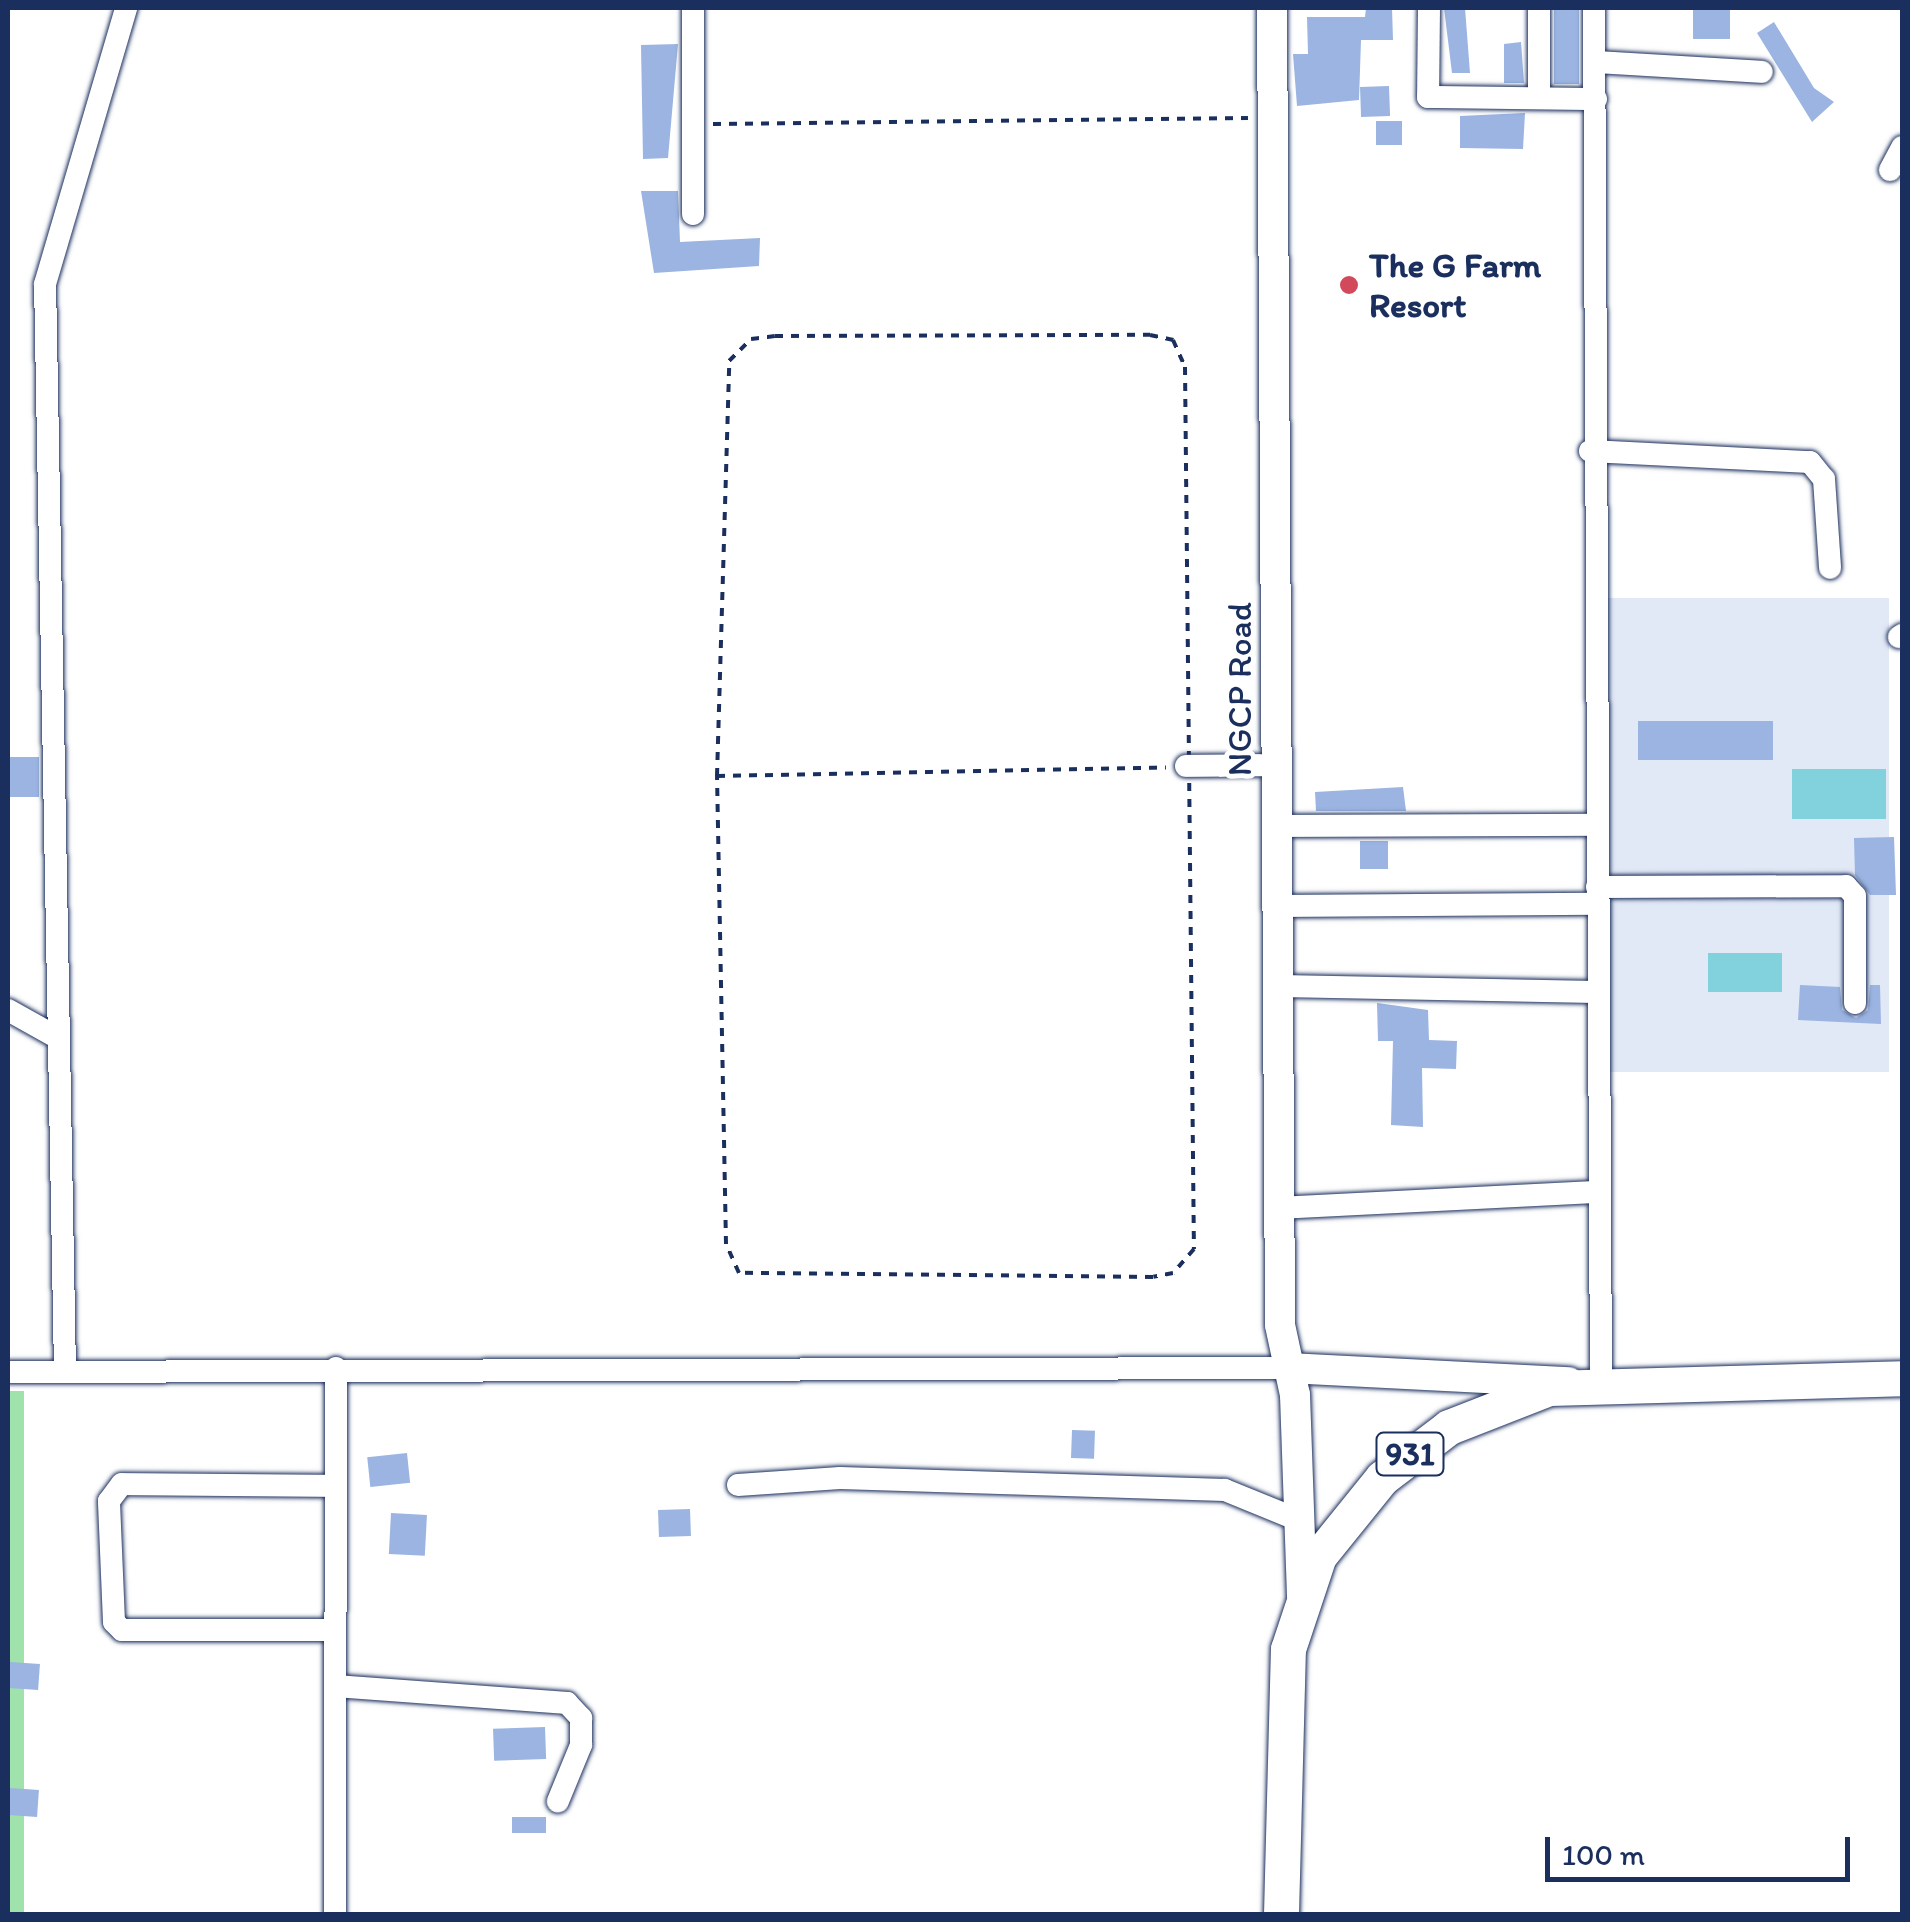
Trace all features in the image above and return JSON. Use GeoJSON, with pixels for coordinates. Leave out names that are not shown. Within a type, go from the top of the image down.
{"type":"FeatureCollection","features":[{"type":"Feature","properties":{"kind":"highway","name":"931"},"geometry":{"type":"LineString","coordinates":[[1281,1914],[1283,1700],[1302,1598],[1346,1520],[1416,1448],[1502,1403],[1589,1382],[1902,1378]]}},
{"type":"Feature","properties":{"kind":"main road","name":"NGCP Road"},"geometry":{"type":"LineString","coordinates":[[1272,8],[1279,1208],[1302,1598]]}},
{"type":"Feature","properties":{"kind":"main road"},"geometry":{"type":"LineString","coordinates":[[1288,1368],[1589,1382]]}},
{"type":"Feature","properties":{"kind":"street"},"geometry":{"type":"LineString","coordinates":[[65,1372],[45,284],[126,8]]}},
{"type":"Feature","properties":{"kind":"street"},"geometry":{"type":"LineString","coordinates":[[693,8],[693,214]]}},
{"type":"Feature","properties":{"kind":"street"},"geometry":{"type":"LineString","coordinates":[[1429,8],[1428,97],[1596,99]]}},
{"type":"Feature","properties":{"kind":"street"},"geometry":{"type":"LineString","coordinates":[[1539,8],[1540,98]]}},
{"type":"Feature","properties":{"kind":"street"},"geometry":{"type":"LineString","coordinates":[[1589,1382],[1599,1192],[1590,451],[1594,8]]}},
{"type":"Feature","properties":{"kind":"street"},"geometry":{"type":"LineString","coordinates":[[1596,62],[1762,72]]}},
{"type":"Feature","properties":{"kind":"street"},"geometry":{"type":"LineString","coordinates":[[1890,170],[1902,147]]}},
{"type":"Feature","properties":{"kind":"street"},"geometry":{"type":"LineString","coordinates":[[1590,451],[1810,462],[1824,479],[1830,568]]}},
{"type":"Feature","properties":{"kind":"street"},"geometry":{"type":"LineString","coordinates":[[1186,766],[1277,765]]}},
{"type":"Feature","properties":{"kind":"street"},"geometry":{"type":"LineString","coordinates":[[1277,826],[1597,825]]}},
{"type":"Feature","properties":{"kind":"street"},"geometry":{"type":"LineString","coordinates":[[1277,906],[1846,886],[1855,896],[1854,1003]]}},
{"type":"Feature","properties":{"kind":"street"},"geometry":{"type":"LineString","coordinates":[[1278,986],[1598,992]]}},
{"type":"Feature","properties":{"kind":"street"},"geometry":{"type":"LineString","coordinates":[[8,1010],[58,1038]]}},
{"type":"Feature","properties":{"kind":"street"},"geometry":{"type":"LineString","coordinates":[[1279,1208],[1599,1192]]}},
{"type":"Feature","properties":{"kind":"street"},"geometry":{"type":"LineString","coordinates":[[335,1914],[336,1368]]}},
{"type":"Feature","properties":{"kind":"street"},"geometry":{"type":"LineString","coordinates":[[8,1372],[1288,1368]]}},
{"type":"Feature","properties":{"kind":"street"},"geometry":{"type":"LineString","coordinates":[[738,1485],[840,1478],[1225,1490],[1296,1519]]}},
{"type":"Feature","properties":{"kind":"street"},"geometry":{"type":"LineString","coordinates":[[336,1486],[122,1484],[109,1501],[114,1622],[122,1630],[336,1630]]}},
{"type":"Feature","properties":{"kind":"street"},"geometry":{"type":"LineString","coordinates":[[336,1686],[567,1703],[581,1718],[581,1745],[558,1802]]}},
{"type":"Feature","properties":{"kind":"path"},"geometry":{"type":"LineString","coordinates":[[692,113],[748,130],[1272,118]]}},
{"type":"Feature","properties":{"kind":"path"},"geometry":{"type":"LineString","coordinates":[[775,336],[1173,340],[1185,366],[1186,766],[1196,1226],[1186,1264],[1153,1277],[739,1273],[726,1244],[717,776],[723,383],[736,348],[775,336]]}},
{"type":"Feature","properties":{"kind":"path"},"geometry":{"type":"LineString","coordinates":[[717,776],[1186,766]]}},
{"type":"Feature","properties":{"kind":"shaded area"},"geometry":{"type":"Polygon","coordinates":[[[1606,598],[1889,598],[1889,1072],[1606,1072],[1606,598]]]}},
{"type":"Feature","properties":{"kind":"green space"},"geometry":{"type":"Polygon","coordinates":[[[8,1391],[24,1391],[24,1914],[8,1914],[8,1391]]]}},
{"type":"Feature","properties":{"kind":"water"},"geometry":{"type":"Polygon","coordinates":[[[1792,769],[1886,769],[1886,819],[1792,819],[1792,769]]]}},
{"type":"Feature","properties":{"kind":"water"},"geometry":{"type":"Polygon","coordinates":[[[1708,953],[1782,953],[1782,992],[1708,992],[1708,953]]]}},
{"type":"Feature","properties":{"kind":"building"},"geometry":{"type":"Polygon","coordinates":[[[1366,8],[1392,8],[1393,40],[1361,40],[1359,100],[1297,106],[1293,54],[1308,54],[1307,17],[1365,17],[1366,8]]]}},
{"type":"Feature","properties":{"kind":"building"},"geometry":{"type":"Polygon","coordinates":[[[1444,8],[1465,8],[1470,73],[1452,73],[1444,8]]]}},
{"type":"Feature","properties":{"kind":"building"},"geometry":{"type":"Polygon","coordinates":[[[1693,8],[1730,8],[1730,39],[1693,39],[1693,8]]]}},
{"type":"Feature","properties":{"kind":"building"},"geometry":{"type":"Polygon","coordinates":[[[1554,9],[1579,9],[1579,84],[1554,84],[1554,9]]]}},
{"type":"Feature","properties":{"kind":"building"},"geometry":{"type":"Polygon","coordinates":[[[1774,22],[1814,88],[1834,102],[1812,122],[1757,33],[1774,22]]]}},
{"type":"Feature","properties":{"kind":"building"},"geometry":{"type":"Polygon","coordinates":[[[1521,42],[1524,83],[1504,83],[1504,44],[1521,42]]]}},
{"type":"Feature","properties":{"kind":"building"},"geometry":{"type":"Polygon","coordinates":[[[678,44],[668,158],[643,159],[641,45],[678,44]]]}},
{"type":"Feature","properties":{"kind":"building"},"geometry":{"type":"Polygon","coordinates":[[[1389,86],[1390,116],[1361,117],[1360,87],[1389,86]]]}},
{"type":"Feature","properties":{"kind":"building"},"geometry":{"type":"Polygon","coordinates":[[[1525,113],[1523,149],[1460,148],[1460,116],[1525,113]]]}},
{"type":"Feature","properties":{"kind":"building"},"geometry":{"type":"Polygon","coordinates":[[[1376,121],[1402,121],[1402,145],[1376,145],[1376,121]]]}},
{"type":"Feature","properties":{"kind":"building"},"geometry":{"type":"Polygon","coordinates":[[[641,191],[678,191],[680,242],[760,238],[759,266],[654,273],[641,191]]]}},
{"type":"Feature","properties":{"kind":"building"},"geometry":{"type":"Polygon","coordinates":[[[1638,721],[1773,721],[1773,760],[1638,760],[1638,721]]]}},
{"type":"Feature","properties":{"kind":"building"},"geometry":{"type":"Polygon","coordinates":[[[10,757],[39,757],[39,797],[10,797],[10,757]]]}},
{"type":"Feature","properties":{"kind":"building"},"geometry":{"type":"Polygon","coordinates":[[[1403,787],[1406,811],[1316,811],[1315,792],[1403,787]]]}},
{"type":"Feature","properties":{"kind":"building"},"geometry":{"type":"Polygon","coordinates":[[[1894,837],[1896,895],[1870,895],[1855,875],[1854,838],[1894,837]]]}},
{"type":"Feature","properties":{"kind":"building"},"geometry":{"type":"Polygon","coordinates":[[[1360,841],[1388,841],[1388,869],[1360,869],[1360,841]]]}},
{"type":"Feature","properties":{"kind":"building"},"geometry":{"type":"Polygon","coordinates":[[[1800,985],[1840,987],[1842,1010],[1856,1018],[1868,1010],[1870,985],[1880,985],[1881,1024],[1798,1020],[1800,985]]]}},
{"type":"Feature","properties":{"kind":"building"},"geometry":{"type":"Polygon","coordinates":[[[1377,1003],[1428,1010],[1429,1040],[1457,1041],[1456,1069],[1422,1068],[1423,1127],[1391,1125],[1393,1041],[1378,1041],[1377,1003]]]}},
{"type":"Feature","properties":{"kind":"building"},"geometry":{"type":"Polygon","coordinates":[[[1072,1430],[1095,1431],[1094,1459],[1071,1458],[1072,1430]]]}},
{"type":"Feature","properties":{"kind":"building"},"geometry":{"type":"Polygon","coordinates":[[[407,1453],[410,1483],[370,1487],[367,1457],[407,1453]]]}},
{"type":"Feature","properties":{"kind":"building"},"geometry":{"type":"Polygon","coordinates":[[[690,1509],[691,1536],[659,1537],[658,1510],[690,1509]]]}},
{"type":"Feature","properties":{"kind":"building"},"geometry":{"type":"Polygon","coordinates":[[[391,1513],[427,1515],[425,1556],[389,1554],[391,1513]]]}},
{"type":"Feature","properties":{"kind":"building"},"geometry":{"type":"Polygon","coordinates":[[[10,1662],[40,1664],[38,1690],[8,1688],[10,1662]]]}},
{"type":"Feature","properties":{"kind":"building"},"geometry":{"type":"Polygon","coordinates":[[[545,1727],[546,1759],[494,1761],[493,1729],[545,1727]]]}},
{"type":"Feature","properties":{"kind":"building"},"geometry":{"type":"Polygon","coordinates":[[[10,1788],[39,1790],[37,1817],[8,1815],[10,1788]]]}},
{"type":"Feature","properties":{"kind":"building"},"geometry":{"type":"Polygon","coordinates":[[[512,1817],[546,1817],[546,1833],[512,1833],[512,1817]]]}},
{"type":"Feature","properties":{"kind":"place","name":"The G Farm Resort"},"geometry":{"type":"Point","coordinates":[1349,285]}}]}
